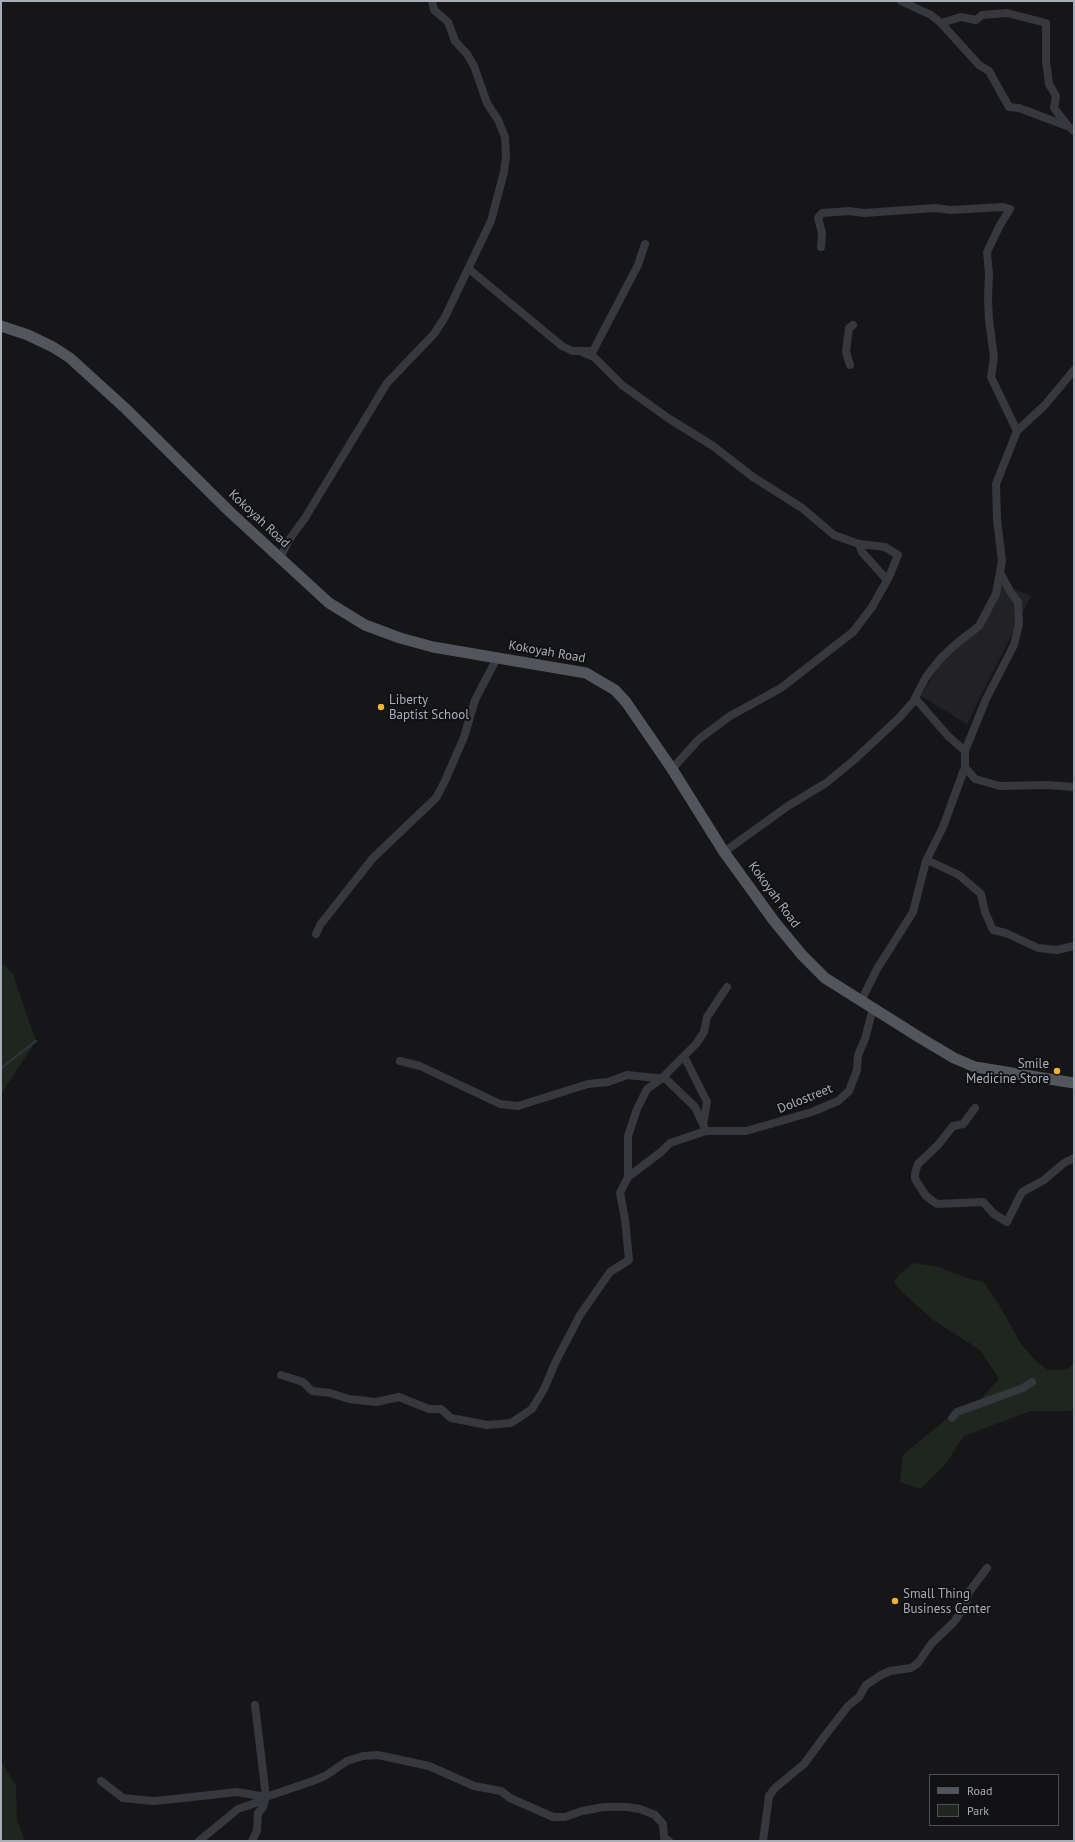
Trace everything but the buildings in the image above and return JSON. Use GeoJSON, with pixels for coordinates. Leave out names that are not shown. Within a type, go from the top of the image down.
{"type":"FeatureCollection","features":[{"type":"Feature","properties":{"kind":"main road","name":"Kokoyah Road"},"geometry":{"type":"LineString","coordinates":[[1,326],[28,335],[53,347],[70,358],[126,409],[230,512],[329,603],[365,625],[400,638],[426,645],[586,673],[615,690],[626,702],[672,769],[724,852],[774,921],[802,955],[825,978],[948,1054],[975,1067],[1073,1082]]}},
{"type":"Feature","properties":{"kind":"street"},"geometry":{"type":"LineString","coordinates":[[280,558],[289,540],[305,518],[387,383],[434,334],[441,323],[469,269],[491,221],[504,172],[506,156],[505,137],[498,120],[487,103],[474,66],[467,54],[455,41],[448,22],[434,10],[432,1]]}},
{"type":"Feature","properties":{"kind":"street"},"geometry":{"type":"LineString","coordinates":[[901,1],[931,15],[941,23],[979,65],[989,71],[1009,107],[1019,108],[1071,128]]}},
{"type":"Feature","properties":{"kind":"street"},"geometry":{"type":"LineString","coordinates":[[941,23],[961,17],[976,20],[982,15],[1007,13],[1046,23],[1046,61],[1049,84],[1056,96],[1054,108],[1071,128]]}},
{"type":"Feature","properties":{"kind":"street"},"geometry":{"type":"LineString","coordinates":[[822,247],[822,233],[818,218],[822,213],[864,213],[935,208],[951,210],[1002,207],[1010,209],[1000,225],[987,252],[989,274],[988,305],[994,356],[991,377],[1017,431]]}},
{"type":"Feature","properties":{"kind":"street"},"geometry":{"type":"LineString","coordinates":[[582,352],[593,351],[638,265],[645,244]]}},
{"type":"Feature","properties":{"kind":"street"},"geometry":{"type":"LineString","coordinates":[[469,269],[562,346],[594,357],[622,386],[668,418],[713,446],[753,477],[802,508],[834,534],[859,544],[885,547],[898,555],[887,580],[872,607],[853,632],[781,688],[730,716],[699,739],[672,769]]}},
{"type":"Feature","properties":{"kind":"street"},"geometry":{"type":"LineString","coordinates":[[850,365],[846,352],[849,328],[853,325]]}},
{"type":"Feature","properties":{"kind":"street"},"geometry":{"type":"LineString","coordinates":[[724,852],[788,806],[826,783],[854,760],[899,718],[915,698],[926,677],[941,658],[979,626],[996,594],[1002,561],[997,519],[996,484],[1017,431],[1045,406],[1074,370]]}},
{"type":"Feature","properties":{"kind":"street"},"geometry":{"type":"LineString","coordinates":[[859,544],[862,552],[887,580]]}},
{"type":"Feature","properties":{"kind":"street"},"geometry":{"type":"LineString","coordinates":[[861,1001],[877,969],[913,912],[927,860],[943,827],[965,767],[965,751],[986,699],[1014,645],[1020,624],[1018,602],[1011,593],[1000,572]]}},
{"type":"Feature","properties":{"kind":"street"},"geometry":{"type":"LineString","coordinates":[[316,934],[320,924],[373,858],[436,798],[464,737],[474,700],[496,658]]}},
{"type":"Feature","properties":{"kind":"street"},"geometry":{"type":"LineString","coordinates":[[915,698],[948,736],[965,751]]}},
{"type":"Feature","properties":{"kind":"street"},"geometry":{"type":"LineString","coordinates":[[965,767],[975,779],[1000,786],[1046,785],[1074,787]]}},
{"type":"Feature","properties":{"kind":"street"},"geometry":{"type":"LineString","coordinates":[[927,860],[959,875],[980,894],[993,930],[1006,933],[1038,948],[1057,950],[1074,946]]}},
{"type":"Feature","properties":{"kind":"street"},"geometry":{"type":"LineString","coordinates":[[281,1375],[303,1382],[312,1391],[330,1393],[349,1399],[376,1402],[399,1397],[429,1409],[441,1409],[451,1418],[488,1425],[511,1423],[532,1409],[544,1389],[556,1361],[580,1314],[610,1272],[629,1260],[625,1219],[620,1193],[628,1177],[628,1136],[647,1089],[684,1056],[704,1032],[706,1017],[727,987]]}},
{"type":"Feature","properties":{"kind":"street","name":"Dolostreet"},"geometry":{"type":"LineString","coordinates":[[628,1177],[661,1152],[670,1143],[704,1128],[746,1131],[812,1112],[838,1101],[849,1091],[857,1070],[858,1055],[865,1039],[873,1008]]}},
{"type":"Feature","properties":{"kind":"street"},"geometry":{"type":"LineString","coordinates":[[684,1056],[707,1102],[704,1128]]}},
{"type":"Feature","properties":{"kind":"street"},"geometry":{"type":"LineString","coordinates":[[400,1061],[420,1066],[500,1104],[518,1106],[588,1084],[608,1082],[627,1075],[666,1079],[695,1107],[704,1128]]}},
{"type":"Feature","properties":{"kind":"street"},"geometry":{"type":"LineString","coordinates":[[975,1108],[963,1124],[953,1126],[938,1145],[918,1164],[915,1179],[926,1196],[937,1204],[983,1202],[994,1214],[1008,1222],[1022,1192],[1044,1180],[1064,1163],[1074,1158]]}},
{"type":"Feature","properties":{"kind":"street"},"geometry":{"type":"LineString","coordinates":[[952,1418],[956,1412],[1023,1388],[1032,1382]]}},
{"type":"Feature","properties":{"kind":"street"},"geometry":{"type":"LineString","coordinates":[[763,1841],[769,1796],[775,1788],[804,1764],[848,1706],[859,1696],[866,1685],[890,1671],[911,1668],[918,1663],[929,1647],[954,1622],[965,1606],[969,1592],[987,1568]]}},
{"type":"Feature","properties":{"kind":"street"},"geometry":{"type":"LineString","coordinates":[[252,1841],[257,1831],[258,1814],[263,1807],[265,1799],[255,1705]]}},
{"type":"Feature","properties":{"kind":"street"},"geometry":{"type":"LineString","coordinates":[[199,1841],[238,1809],[325,1776],[347,1761],[363,1756],[378,1755],[428,1766],[474,1786],[501,1792],[510,1798],[553,1817],[565,1817],[582,1811],[604,1807],[627,1807],[640,1809],[655,1815],[663,1824],[664,1838],[669,1841]]}},
{"type":"Feature","properties":{"kind":"street"},"geometry":{"type":"LineString","coordinates":[[101,1781],[123,1798],[159,1800],[237,1792],[265,1799]]}},
{"type":"Feature","properties":{"kind":"shaded area"},"geometry":{"type":"Polygon","coordinates":[[[1000,584],[1031,596],[967,724],[921,696],[951,646],[983,625],[1000,584]]]}},
{"type":"Feature","properties":{"kind":"green space"},"geometry":{"type":"Polygon","coordinates":[[[1,962],[13,974],[36,1041],[1,1094],[1,962]]]}},
{"type":"Feature","properties":{"kind":"green space"},"geometry":{"type":"Polygon","coordinates":[[[913,1263],[939,1267],[970,1279],[984,1282],[1001,1308],[1021,1344],[1037,1362],[1048,1370],[1068,1369],[1074,1363],[1074,1409],[1069,1411],[1030,1411],[964,1436],[944,1466],[920,1489],[900,1482],[903,1455],[945,1420],[978,1402],[999,1379],[980,1350],[933,1320],[894,1283],[899,1275],[913,1263]]]}},
{"type":"Feature","properties":{"kind":"green space"},"geometry":{"type":"Polygon","coordinates":[[[1,1761],[16,1786],[17,1821],[25,1841],[1,1841],[1,1761]]]}},
{"type":"Feature","properties":{"kind":"waterway"},"geometry":{"type":"LineString","coordinates":[[1,1068],[36,1041]]}},
{"type":"Feature","properties":{"kind":"place","name":"Liberty Baptist School"},"geometry":{"type":"Point","coordinates":[381,707]}},
{"type":"Feature","properties":{"kind":"place","name":"Smile Medicine Store"},"geometry":{"type":"Point","coordinates":[1057,1071]}},
{"type":"Feature","properties":{"kind":"place","name":"Small Thing Business Center"},"geometry":{"type":"Point","coordinates":[895,1601]}}]}
